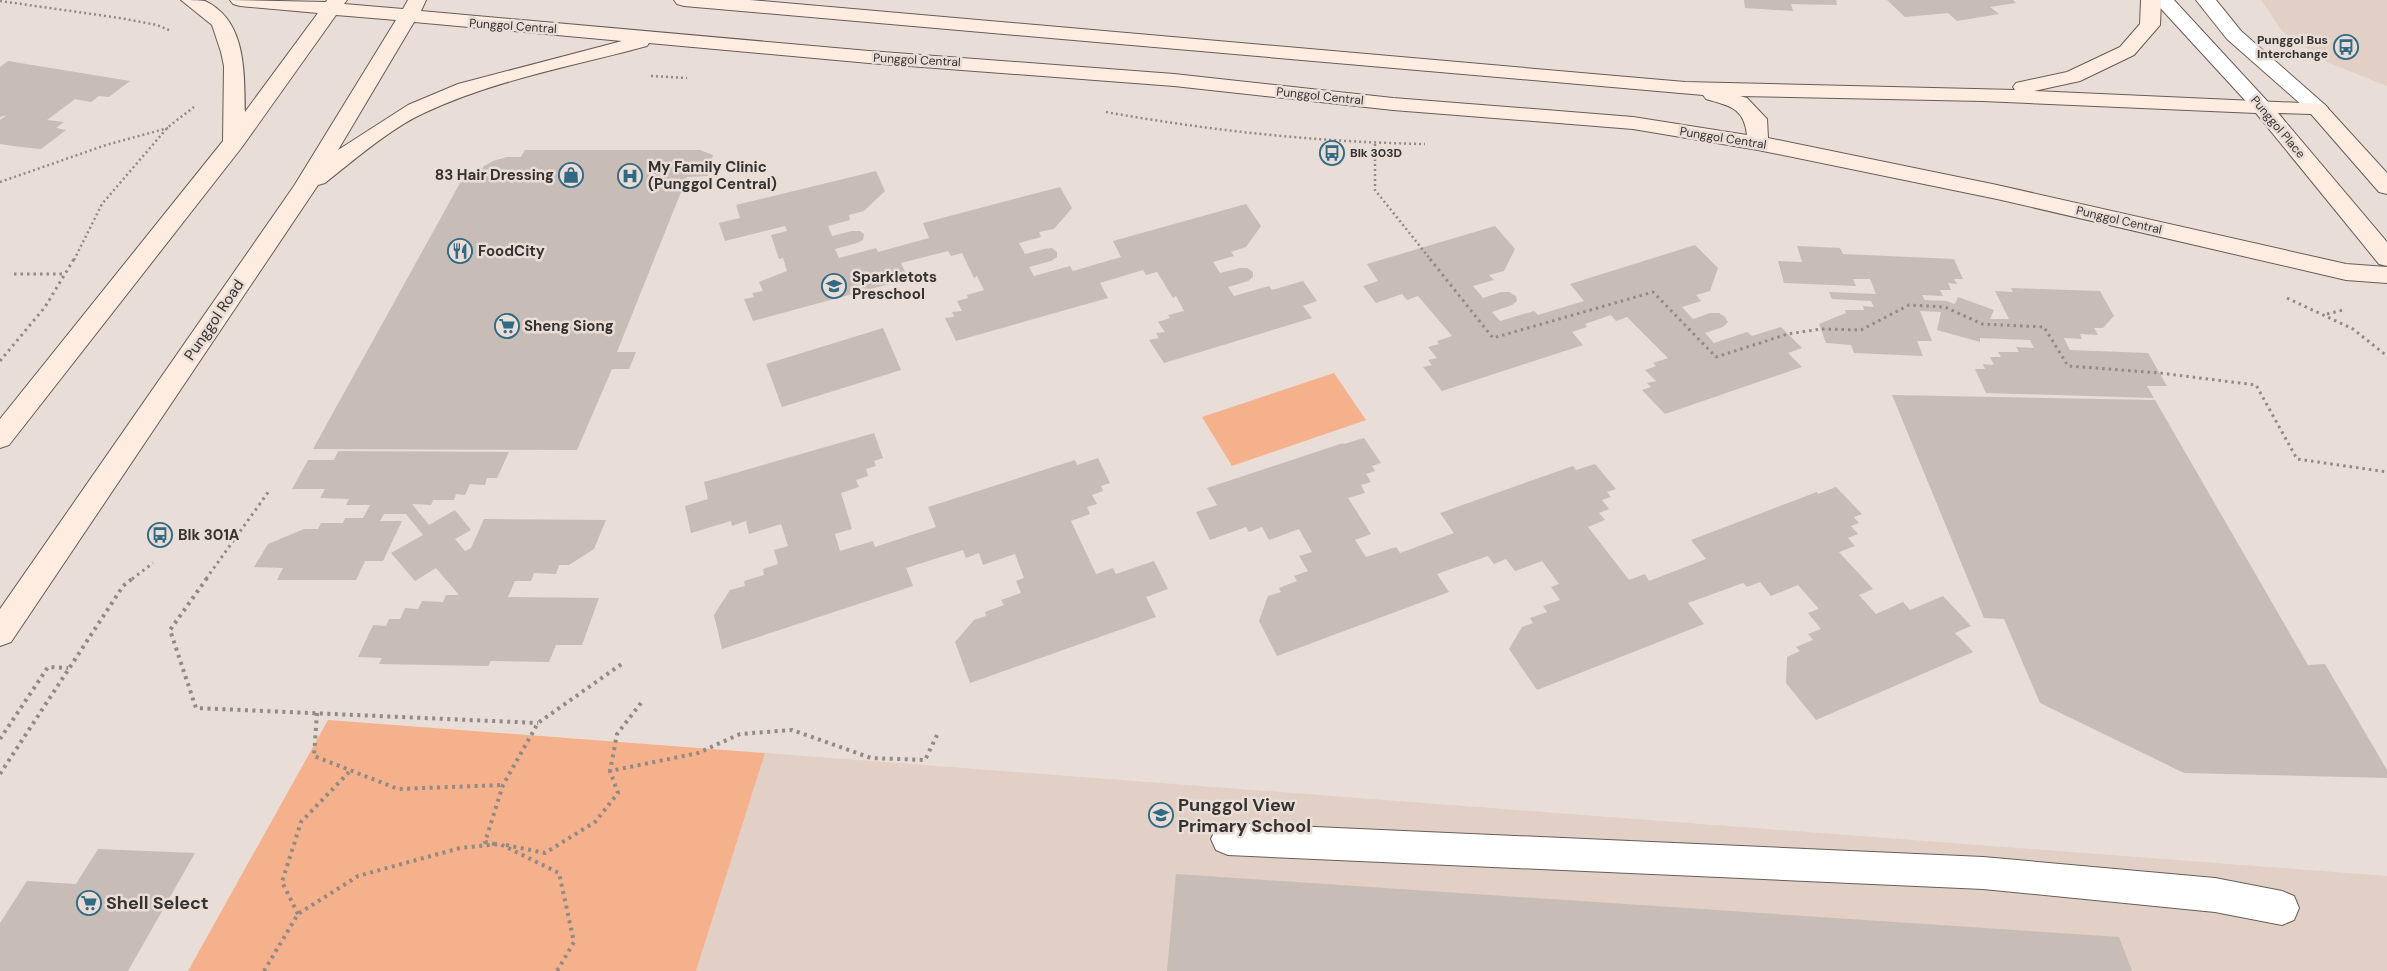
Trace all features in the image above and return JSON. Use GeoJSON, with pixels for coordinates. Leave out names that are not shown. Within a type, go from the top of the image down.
{"type":"FeatureCollection","features":[{"type":"Feature","properties":{"kind":"main road"},"geometry":{"type":"LineString","coordinates":[[191,0],[221,22],[231,52],[234,66],[234,142]]}},
{"type":"Feature","properties":{"kind":"main road","name":"Punggol Central"},"geometry":{"type":"LineString","coordinates":[[240,0],[414,8],[461,22],[660,36],[869,57],[984,64],[1174,80],[1393,104],[1633,123],[1758,143],[1996,192],[2346,272],[2387,275]]}},
{"type":"Feature","properties":{"kind":"main road"},"geometry":{"type":"LineString","coordinates":[[684,0],[1685,88],[1983,95],[2317,108],[2387,187]]}},
{"type":"Feature","properties":{"kind":"main road"},"geometry":{"type":"LineString","coordinates":[[1983,95],[2073,76],[2127,51],[2150,24],[2151,0]]}},
{"type":"Feature","properties":{"kind":"main road"},"geometry":{"type":"LineString","coordinates":[[0,438],[234,142],[334,4]]}},
{"type":"Feature","properties":{"kind":"main road","name":"Punggol Road"},"geometry":{"type":"LineString","coordinates":[[0,633],[304,189],[414,8]]}},
{"type":"Feature","properties":{"kind":"main road"},"geometry":{"type":"LineString","coordinates":[[304,189],[355,148],[415,109],[465,88],[660,36]]}},
{"type":"Feature","properties":{"kind":"main road"},"geometry":{"type":"LineString","coordinates":[[1685,88],[1740,102],[1756,119],[1758,143]]}},
{"type":"Feature","properties":{"kind":"main road","name":"Punggol Place"},"geometry":{"type":"LineString","coordinates":[[2262,106],[2387,258]]}},
{"type":"Feature","properties":{"kind":"street","name":"Punggol Place"},"geometry":{"type":"LineString","coordinates":[[2163,0],[2262,106]]}},
{"type":"Feature","properties":{"kind":"street"},"geometry":{"type":"LineString","coordinates":[[2206,0],[2234,35],[2317,108]]}},
{"type":"Feature","properties":{"kind":"street"},"geometry":{"type":"LineString","coordinates":[[1228,839],[1982,873],[2215,895],[2282,908]]}},
{"type":"Feature","properties":{"kind":"path"},"geometry":{"type":"LineString","coordinates":[[0,2],[120,18],[157,25],[178,34]]}},
{"type":"Feature","properties":{"kind":"path"},"geometry":{"type":"LineString","coordinates":[[643,76],[692,78]]}},
{"type":"Feature","properties":{"kind":"path"},"geometry":{"type":"LineString","coordinates":[[0,361],[45,307],[67,274],[102,204],[168,128],[199,103]]}},
{"type":"Feature","properties":{"kind":"path"},"geometry":{"type":"LineString","coordinates":[[1100,111],[1177,125],[1375,144],[1432,144]]}},
{"type":"Feature","properties":{"kind":"path"},"geometry":{"type":"LineString","coordinates":[[0,182],[106,145],[168,128]]}},
{"type":"Feature","properties":{"kind":"path"},"geometry":{"type":"LineString","coordinates":[[1375,144],[1375,190],[1493,338],[1653,292],[1716,357],[1788,334],[1821,329],[1861,330],[1909,304],[1945,307],[1982,324],[2044,328],[2068,366],[2160,373],[2256,385],[2297,459],[2387,472]]}},
{"type":"Feature","properties":{"kind":"path"},"geometry":{"type":"LineString","coordinates":[[14,274],[67,274]]}},
{"type":"Feature","properties":{"kind":"path"},"geometry":{"type":"LineString","coordinates":[[2281,296],[2326,314],[2377,346],[2387,356]]}},
{"type":"Feature","properties":{"kind":"path"},"geometry":{"type":"LineString","coordinates":[[269,491],[170,630],[196,708],[538,723]]}},
{"type":"Feature","properties":{"kind":"path"},"geometry":{"type":"LineString","coordinates":[[0,774],[123,586],[153,564]]}},
{"type":"Feature","properties":{"kind":"path"},"geometry":{"type":"LineString","coordinates":[[623,663],[538,723],[503,785],[485,842],[545,853],[595,822],[618,793],[610,771],[617,734],[641,703]]}},
{"type":"Feature","properties":{"kind":"path"},"geometry":{"type":"LineString","coordinates":[[0,739],[48,667],[68,668]]}},
{"type":"Feature","properties":{"kind":"path"},"geometry":{"type":"LineString","coordinates":[[317,713],[314,756],[350,771],[398,789],[503,785]]}},
{"type":"Feature","properties":{"kind":"path"},"geometry":{"type":"LineString","coordinates":[[610,771],[698,754],[740,734],[792,730],[871,758],[925,760],[939,731]]}},
{"type":"Feature","properties":{"kind":"path"},"geometry":{"type":"LineString","coordinates":[[298,914],[282,882],[301,822],[350,771]]}},
{"type":"Feature","properties":{"kind":"path"},"geometry":{"type":"LineString","coordinates":[[264,971],[298,914],[358,876],[460,848],[500,844],[559,873],[574,942],[557,971]]}},
{"type":"Feature","properties":{"kind":"shaded area","name":"Punggol Bus Interchange"},"geometry":{"type":"Polygon","coordinates":[[[2261,0],[2387,0],[2387,86],[2327,62],[2282,31],[2261,0]]]}},
{"type":"Feature","properties":{"kind":"shaded area"},"geometry":{"type":"Polygon","coordinates":[[[1334,373],[1366,420],[1232,466],[1202,417],[1334,373]]]}},
{"type":"Feature","properties":{"kind":"shaded area"},"geometry":{"type":"Polygon","coordinates":[[[328,720],[765,753],[696,971],[188,971],[328,720]]]}},
{"type":"Feature","properties":{"kind":"shaded area","name":"Punggol View Primary School"},"geometry":{"type":"Polygon","coordinates":[[[765,753],[2387,876],[2387,971],[696,971],[765,753]]]}},
{"type":"Feature","properties":{"kind":"building"},"geometry":{"type":"Polygon","coordinates":[[[1744,0],[1836,0],[1837,5],[1791,4],[1793,11],[1745,8],[1744,0]]]}},
{"type":"Feature","properties":{"kind":"building"},"geometry":{"type":"Polygon","coordinates":[[[1887,0],[2013,0],[2016,3],[1990,7],[1999,14],[1957,21],[1948,13],[1905,17],[1887,0]]]}},
{"type":"Feature","properties":{"kind":"building"},"geometry":{"type":"Polygon","coordinates":[[[8,61],[130,81],[109,97],[99,96],[91,102],[75,99],[47,120],[64,122],[56,128],[66,130],[41,149],[0,144],[0,120],[7,115],[0,117],[0,67],[8,61]]]}},
{"type":"Feature","properties":{"kind":"building"},"geometry":{"type":"Polygon","coordinates":[[[525,150],[700,150],[713,155],[708,176],[687,177],[617,352],[636,352],[629,369],[612,369],[577,450],[313,449],[465,174],[479,173],[484,166],[493,161],[507,157],[521,157],[525,150]]]}},
{"type":"Feature","properties":{"kind":"building"},"geometry":{"type":"Polygon","coordinates":[[[876,171],[885,191],[864,211],[849,215],[850,220],[828,226],[832,236],[852,231],[860,231],[864,234],[863,240],[835,249],[839,258],[876,248],[878,252],[929,238],[923,223],[1060,187],[1072,208],[1054,229],[1039,232],[1041,237],[1019,243],[1025,254],[1052,248],[1057,252],[1057,257],[1051,261],[1029,267],[1034,276],[1070,266],[1073,271],[1121,257],[1113,241],[1246,204],[1261,226],[1246,247],[1231,252],[1234,256],[1213,262],[1220,273],[1240,268],[1247,268],[1253,272],[1253,277],[1248,281],[1228,287],[1234,296],[1269,286],[1272,290],[1303,281],[1317,301],[1303,306],[1312,318],[1164,363],[1149,340],[1159,338],[1156,333],[1165,332],[1158,322],[1170,318],[1168,315],[1184,311],[1176,296],[1173,298],[1157,272],[1146,275],[1143,270],[1100,283],[1108,298],[956,341],[945,318],[954,317],[952,312],[962,311],[957,301],[968,298],[967,295],[984,290],[977,276],[974,278],[962,253],[951,256],[948,251],[901,263],[908,279],[753,321],[744,299],[754,297],[752,293],[763,291],[759,282],[787,271],[783,258],[779,259],[771,235],[787,231],[785,226],[725,241],[719,223],[740,218],[736,205],[876,171]]]}},
{"type":"Feature","properties":{"kind":"building"},"geometry":{"type":"Polygon","coordinates":[[[1495,226],[1515,249],[1504,271],[1489,275],[1494,280],[1473,286],[1483,298],[1501,292],[1509,292],[1516,296],[1517,301],[1512,305],[1492,312],[1500,321],[1534,311],[1538,315],[1584,301],[1570,284],[1695,245],[1718,268],[1710,291],[1696,295],[1701,301],[1682,307],[1693,319],[1710,313],[1719,313],[1725,317],[1728,322],[1723,327],[1705,333],[1714,343],[1747,332],[1752,336],[1781,327],[1802,348],[1788,353],[1802,367],[1665,414],[1642,390],[1651,387],[1647,383],[1656,381],[1645,370],[1656,366],[1653,363],[1668,358],[1627,317],[1616,321],[1611,315],[1585,324],[1587,327],[1572,332],[1583,345],[1442,391],[1423,367],[1432,365],[1428,360],[1437,358],[1428,347],[1439,344],[1437,341],[1452,336],[1418,296],[1407,300],[1402,294],[1376,303],[1363,286],[1378,281],[1367,264],[1495,226]]]}},
{"type":"Feature","properties":{"kind":"building"},"geometry":{"type":"Polygon","coordinates":[[[1797,246],[1840,248],[1843,254],[1954,259],[1963,279],[1954,279],[1957,284],[1948,283],[1951,290],[1940,290],[1943,296],[1922,295],[1925,300],[1946,301],[1955,304],[1958,297],[1994,310],[1990,319],[2009,319],[1995,291],[2013,292],[2011,288],[2100,291],[2114,316],[2103,328],[2094,328],[2098,335],[2080,334],[2082,339],[2064,338],[2070,350],[2148,353],[2167,386],[2147,386],[2154,398],[1986,393],[1975,369],[1985,369],[1983,364],[1994,365],[1990,357],[2001,357],[1998,352],[2019,352],[2016,347],[2034,348],[2030,340],[1980,338],[1980,342],[1937,330],[1941,312],[1920,311],[1932,341],[1917,341],[1923,356],[1854,353],[1851,345],[1826,343],[1819,324],[1846,313],[1845,310],[1864,310],[1863,306],[1874,307],[1871,301],[1832,299],[1829,292],[1876,294],[1870,279],[1853,279],[1856,286],[1784,283],[1778,261],[1802,262],[1797,246]]]}},
{"type":"Feature","properties":{"kind":"building"},"geometry":{"type":"Polygon","coordinates":[[[883,328],[901,370],[782,407],[766,364],[883,328]]]}},
{"type":"Feature","properties":{"kind":"building"},"geometry":{"type":"Polygon","coordinates":[[[1892,395],[2155,400],[2308,665],[2325,664],[2387,770],[2387,778],[2184,773],[2040,703],[2004,619],[1984,618],[1892,395]]]}},
{"type":"Feature","properties":{"kind":"building"},"geometry":{"type":"Polygon","coordinates":[[[874,433],[883,458],[874,461],[876,466],[866,469],[868,476],[856,480],[859,487],[841,493],[852,529],[835,534],[840,551],[873,541],[875,547],[936,527],[928,507],[1075,460],[1077,465],[1098,458],[1110,483],[1101,486],[1103,491],[1092,495],[1097,504],[1087,507],[1090,514],[1071,521],[1096,574],[1113,568],[1116,574],[1154,561],[1168,589],[1146,597],[1156,617],[970,683],[955,642],[974,620],[986,616],[985,612],[1004,605],[1001,600],[1021,593],[1016,581],[1024,578],[1015,554],[983,565],[979,553],[966,558],[963,550],[906,568],[913,586],[722,649],[714,615],[730,590],[745,586],[744,581],[764,575],[763,569],[778,564],[774,550],[788,546],[781,524],[749,534],[746,521],[732,526],[731,521],[691,533],[685,506],[708,499],[704,482],[874,433]]]}},
{"type":"Feature","properties":{"kind":"building"},"geometry":{"type":"Polygon","coordinates":[[[1364,438],[1381,463],[1372,466],[1375,471],[1366,474],[1371,482],[1361,485],[1365,493],[1348,498],[1371,534],[1355,540],[1366,557],[1396,547],[1400,553],[1454,533],[1440,513],[1573,466],[1576,470],[1595,464],[1616,489],[1607,492],[1611,497],[1602,500],[1609,509],[1599,513],[1605,520],[1588,527],[1629,580],[1645,574],[1649,581],[1706,559],[1691,540],[1817,492],[1818,494],[1836,487],[1862,514],[1854,517],[1859,523],[1851,526],[1858,534],[1848,538],[1855,546],[1839,552],[1873,589],[1859,595],[1876,614],[1903,602],[1910,610],[1943,596],[1971,626],[1955,633],[1973,652],[1816,720],[1786,683],[1787,657],[1800,651],[1796,647],[1813,640],[1808,634],[1821,629],[1808,613],[1819,609],[1798,585],[1771,596],[1760,582],[1747,587],[1743,583],[1688,603],[1704,624],[1537,690],[1509,649],[1522,627],[1533,623],[1530,618],[1547,612],[1543,606],[1560,600],[1551,587],[1559,584],[1542,561],[1515,571],[1506,559],[1494,564],[1488,556],[1437,574],[1449,592],[1277,656],[1259,621],[1268,596],[1281,592],[1279,588],[1297,581],[1294,576],[1308,571],[1299,556],[1312,552],[1299,529],[1269,540],[1262,527],[1249,532],[1246,527],[1210,540],[1196,512],[1217,505],[1207,488],[1343,443],[1364,438]]]}},
{"type":"Feature","properties":{"kind":"building"},"geometry":{"type":"Polygon","coordinates":[[[338,451],[509,452],[497,478],[487,478],[485,485],[470,484],[465,495],[456,494],[454,500],[433,500],[431,505],[412,504],[429,525],[455,510],[471,530],[455,539],[465,551],[471,548],[484,519],[606,520],[594,549],[569,565],[559,565],[556,574],[534,573],[531,581],[515,581],[508,597],[599,598],[582,645],[556,645],[549,662],[491,661],[488,666],[379,664],[382,658],[358,657],[373,625],[386,626],[389,619],[400,619],[405,608],[418,609],[422,601],[443,602],[446,595],[459,595],[436,568],[415,581],[391,553],[423,535],[406,514],[384,514],[380,521],[402,521],[383,561],[365,561],[356,580],[277,580],[283,568],[254,567],[268,544],[304,529],[318,529],[321,523],[343,523],[345,518],[363,518],[370,505],[346,505],[349,499],[320,498],[325,489],[292,489],[308,460],[334,460],[338,451]]]}},
{"type":"Feature","properties":{"kind":"building","name":"Shell Select"},"geometry":{"type":"Polygon","coordinates":[[[98,849],[195,853],[128,971],[0,971],[0,923],[27,881],[76,884],[98,849]]]}},
{"type":"Feature","properties":{"kind":"building"},"geometry":{"type":"Polygon","coordinates":[[[1176,874],[2119,937],[2132,971],[1167,971],[1176,874]]]}},
{"type":"Feature","properties":{"kind":"place","name":"Punggol Bus Interchange"},"geometry":{"type":"Point","coordinates":[2346,47]}},
{"type":"Feature","properties":{"kind":"place","name":"Blk 303D"},"geometry":{"type":"Point","coordinates":[1332,153]}},
{"type":"Feature","properties":{"kind":"place","name":"83 Hair Dressing"},"geometry":{"type":"Point","coordinates":[571,175]}},
{"type":"Feature","properties":{"kind":"place","name":"My Family Clinic (Punggol Central)"},"geometry":{"type":"Point","coordinates":[630,176]}},
{"type":"Feature","properties":{"kind":"place","name":"FoodCity"},"geometry":{"type":"Point","coordinates":[460,251]}},
{"type":"Feature","properties":{"kind":"place","name":"Sparkletots Preschool"},"geometry":{"type":"Point","coordinates":[834,286]}},
{"type":"Feature","properties":{"kind":"place","name":"Sheng Siong"},"geometry":{"type":"Point","coordinates":[507,326]}},
{"type":"Feature","properties":{"kind":"place","name":"Blk 301A"},"geometry":{"type":"Point","coordinates":[160,535]}},
{"type":"Feature","properties":{"kind":"place","name":"Punggol View Primary School"},"geometry":{"type":"Point","coordinates":[1161,815]}},
{"type":"Feature","properties":{"kind":"place","name":"Shell Select"},"geometry":{"type":"Point","coordinates":[89,903]}}]}
